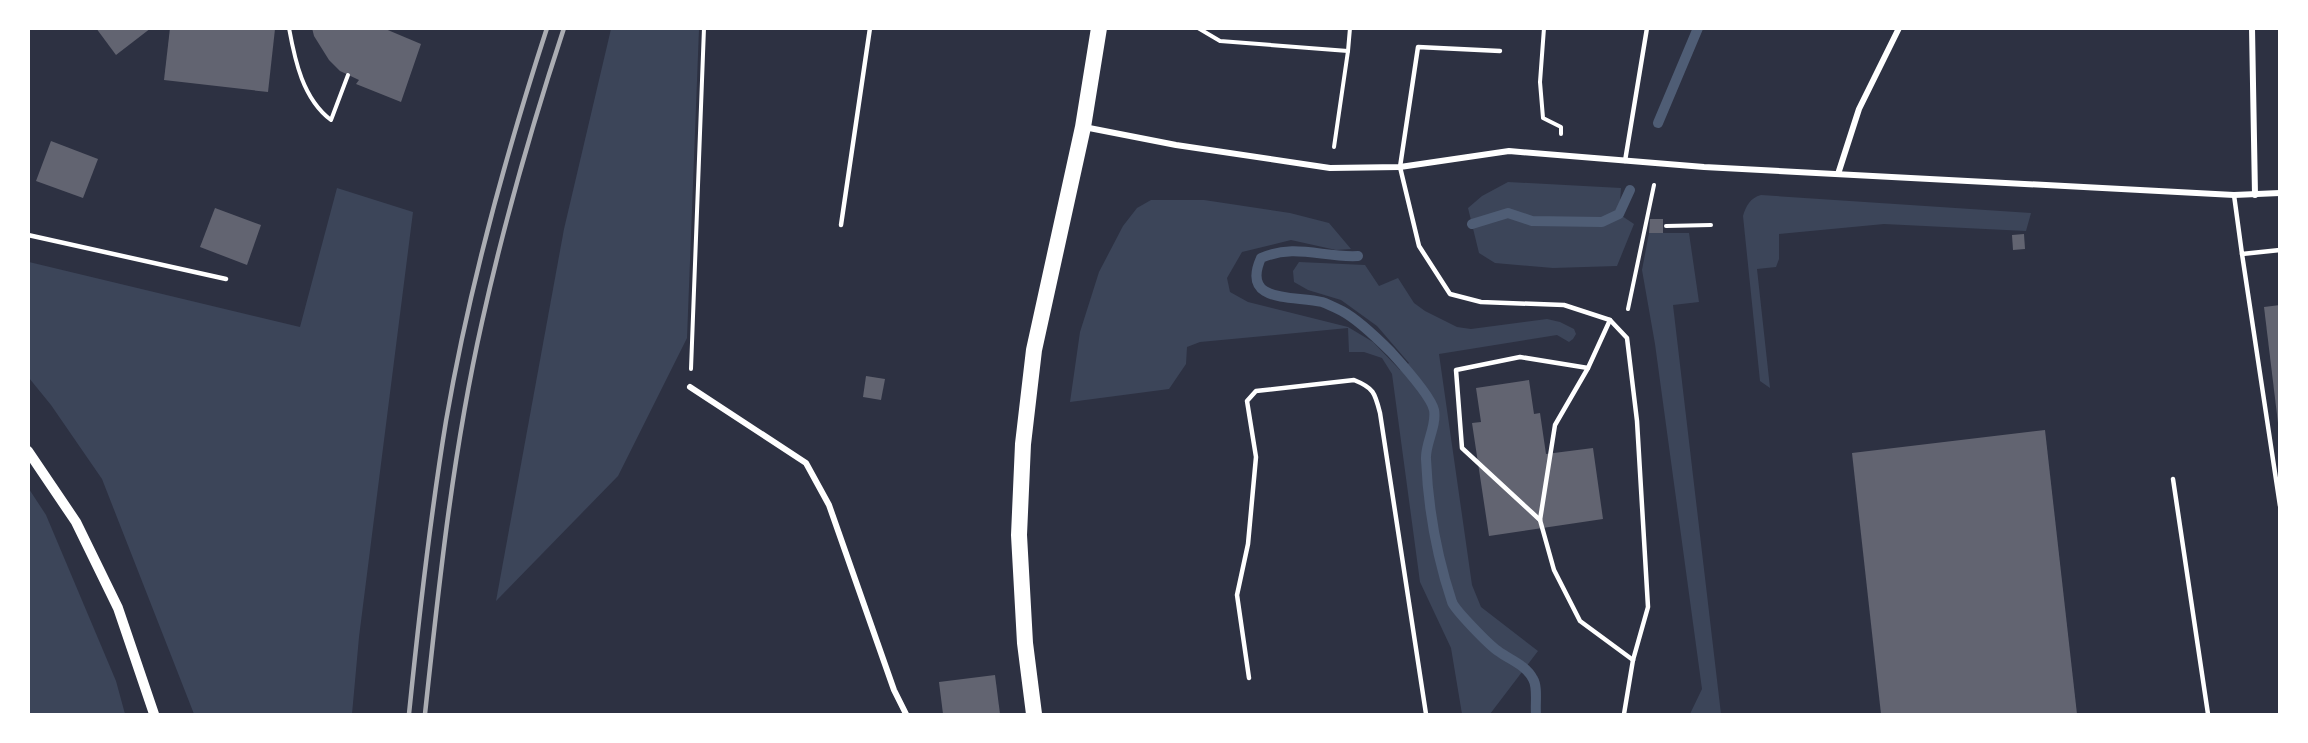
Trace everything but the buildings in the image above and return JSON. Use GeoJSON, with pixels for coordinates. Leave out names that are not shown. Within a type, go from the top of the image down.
{"type":"FeatureCollection","features":[{"type":"Feature","properties":{"kind":"highway"},"geometry":{"type":"LineString","coordinates":[[1034,714],[1025,643],[1019,536],[1023,444],[1034,350],[1083,127],[1099,28]]}},
{"type":"Feature","properties":{"kind":"street"},"geometry":{"type":"LineString","coordinates":[[1838,174],[1859,109],[1899,28]]}},
{"type":"Feature","properties":{"kind":"street"},"geometry":{"type":"LineString","coordinates":[[2252,28],[2255,195]]}},
{"type":"Feature","properties":{"kind":"street"},"geometry":{"type":"LineString","coordinates":[[1083,127],[1176,145],[1330,168],[1400,167],[1509,151],[1625,161],[1838,174],[2234,195],[2280,193]]}},
{"type":"Feature","properties":{"kind":"street"},"geometry":{"type":"LineString","coordinates":[[690,387],[806,463],[830,505],[894,690],[906,714]]}},
{"type":"Feature","properties":{"kind":"street"},"geometry":{"type":"LineString","coordinates":[[28,451],[76,522],[118,608],[154,714]]}},
{"type":"Feature","properties":{"kind":"lane"},"geometry":{"type":"LineString","coordinates":[[841,225],[870,28]]}},
{"type":"Feature","properties":{"kind":"lane"},"geometry":{"type":"LineString","coordinates":[[1625,161],[1647,28]]}},
{"type":"Feature","properties":{"kind":"lane"},"geometry":{"type":"LineString","coordinates":[[1500,51],[1418,47],[1400,167],[1419,246],[1450,294],[1481,302],[1564,305],[1610,320],[1627,338],[1637,421],[1648,607],[1633,660],[1624,714]]}},
{"type":"Feature","properties":{"kind":"lane"},"geometry":{"type":"LineString","coordinates":[[2234,195],[2280,506]]}},
{"type":"Feature","properties":{"kind":"lane"},"geometry":{"type":"LineString","coordinates":[[28,235],[226,279]]}},
{"type":"Feature","properties":{"kind":"lane"},"geometry":{"type":"LineString","coordinates":[[2242,254],[2280,250]]}},
{"type":"Feature","properties":{"kind":"lane"},"geometry":{"type":"LineString","coordinates":[[1610,320],[1588,368],[1555,425],[1540,520],[1554,570],[1580,621],[1633,660]]}},
{"type":"Feature","properties":{"kind":"lane"},"geometry":{"type":"LineString","coordinates":[[1540,520],[1462,448],[1456,370],[1520,357],[1588,368]]}},
{"type":"Feature","properties":{"kind":"lane"},"geometry":{"type":"LineString","coordinates":[[1249,678],[1237,595],[1248,544],[1256,457],[1247,401],[1256,391],[1354,380],[1368,386],[1376,396],[1380,413],[1426,714]]}},
{"type":"Feature","properties":{"kind":"lane"},"geometry":{"type":"LineString","coordinates":[[2174,479],[2208,714]]}},
{"type":"Feature","properties":{"kind":"path"},"geometry":{"type":"LineString","coordinates":[[289,28],[296,64],[317,109],[331,120],[348,75]]}},
{"type":"Feature","properties":{"kind":"path"},"geometry":{"type":"LineString","coordinates":[[690,387],[704,28]]}},
{"type":"Feature","properties":{"kind":"path"},"geometry":{"type":"LineString","coordinates":[[1198,28],[1220,41],[1348,51]]}},
{"type":"Feature","properties":{"kind":"path"},"geometry":{"type":"LineString","coordinates":[[1330,168],[1350,28]]}},
{"type":"Feature","properties":{"kind":"path"},"geometry":{"type":"LineString","coordinates":[[1544,28],[1540,82],[1543,118],[1561,127],[1562,156]]}},
{"type":"Feature","properties":{"kind":"path"},"geometry":{"type":"LineString","coordinates":[[1623,333],[1659,163]]}},
{"type":"Feature","properties":{"kind":"path"},"geometry":{"type":"LineString","coordinates":[[1666,226],[1712,225]]}},
{"type":"Feature","properties":{"kind":"shaded area"},"geometry":{"type":"Polygon","coordinates":[[[611,29],[699,29],[687,338],[618,476],[496,601],[564,229],[611,29]]]}},
{"type":"Feature","properties":{"kind":"shaded area"},"geometry":{"type":"Polygon","coordinates":[[[1508,182],[1621,188],[1619,214],[1634,224],[1617,266],[1553,268],[1495,263],[1479,253],[1468,208],[1482,196],[1508,182]]]}},
{"type":"Feature","properties":{"kind":"shaded area"},"geometry":{"type":"Polygon","coordinates":[[[337,188],[413,212],[359,637],[352,714],[194,714],[102,479],[51,405],[29,378],[29,262],[300,327],[337,188]]]}},
{"type":"Feature","properties":{"kind":"shaded area"},"geometry":{"type":"Polygon","coordinates":[[[1761,195],[2031,213],[2026,231],[1884,224],[1779,234],[1779,259],[1776,267],[1757,269],[1770,388],[1760,381],[1743,216],[1749,203],[1761,195]]]}},
{"type":"Feature","properties":{"kind":"shaded area"},"geometry":{"type":"Polygon","coordinates":[[[1151,200],[1204,200],[1290,213],[1329,223],[1351,249],[1336,250],[1291,240],[1242,252],[1227,278],[1230,292],[1248,302],[1348,327],[1373,342],[1400,370],[1409,363],[1377,326],[1341,300],[1308,290],[1294,282],[1293,271],[1299,262],[1365,265],[1379,286],[1398,278],[1414,303],[1457,327],[1471,329],[1547,319],[1574,329],[1576,334],[1569,342],[1557,335],[1439,354],[1472,585],[1481,607],[1538,651],[1490,714],[1462,714],[1451,648],[1420,582],[1392,374],[1382,358],[1364,352],[1349,352],[1348,328],[1200,342],[1187,347],[1186,364],[1169,389],[1070,402],[1080,332],[1099,272],[1123,226],[1137,208],[1151,200]]]}},
{"type":"Feature","properties":{"kind":"shaded area"},"geometry":{"type":"Polygon","coordinates":[[[1649,233],[1689,233],[1699,302],[1673,305],[1721,714],[1690,714],[1702,689],[1655,344],[1642,270],[1649,233]]]}},
{"type":"Feature","properties":{"kind":"shaded area"},"geometry":{"type":"Polygon","coordinates":[[[29,489],[46,515],[116,681],[125,714],[29,714],[29,489]]]}},
{"type":"Feature","properties":{"kind":"waterway"},"geometry":{"type":"LineString","coordinates":[[1658,123],[1698,28]]}},
{"type":"Feature","properties":{"kind":"waterway"},"geometry":{"type":"LineString","coordinates":[[1472,224],[1508,213],[1532,221],[1602,222],[1619,214],[1630,190]]}},
{"type":"Feature","properties":{"kind":"waterway"},"geometry":{"type":"LineString","coordinates":[[1358,256],[1297,251],[1273,254],[1261,258],[1257,273],[1258,284],[1264,291],[1274,295],[1322,302],[1348,315],[1391,352],[1432,404],[1434,416],[1426,453],[1427,477],[1434,532],[1452,602],[1487,642],[1530,674],[1535,682],[1536,714]]}},
{"type":"Feature","properties":{"kind":"railway"},"geometry":{"type":"LineString","coordinates":[[409,714],[430,530],[455,371],[489,223],[547,28]]}},
{"type":"Feature","properties":{"kind":"railway"},"geometry":{"type":"LineString","coordinates":[[425,714],[448,517],[472,371],[509,211],[564,28]]}}]}
